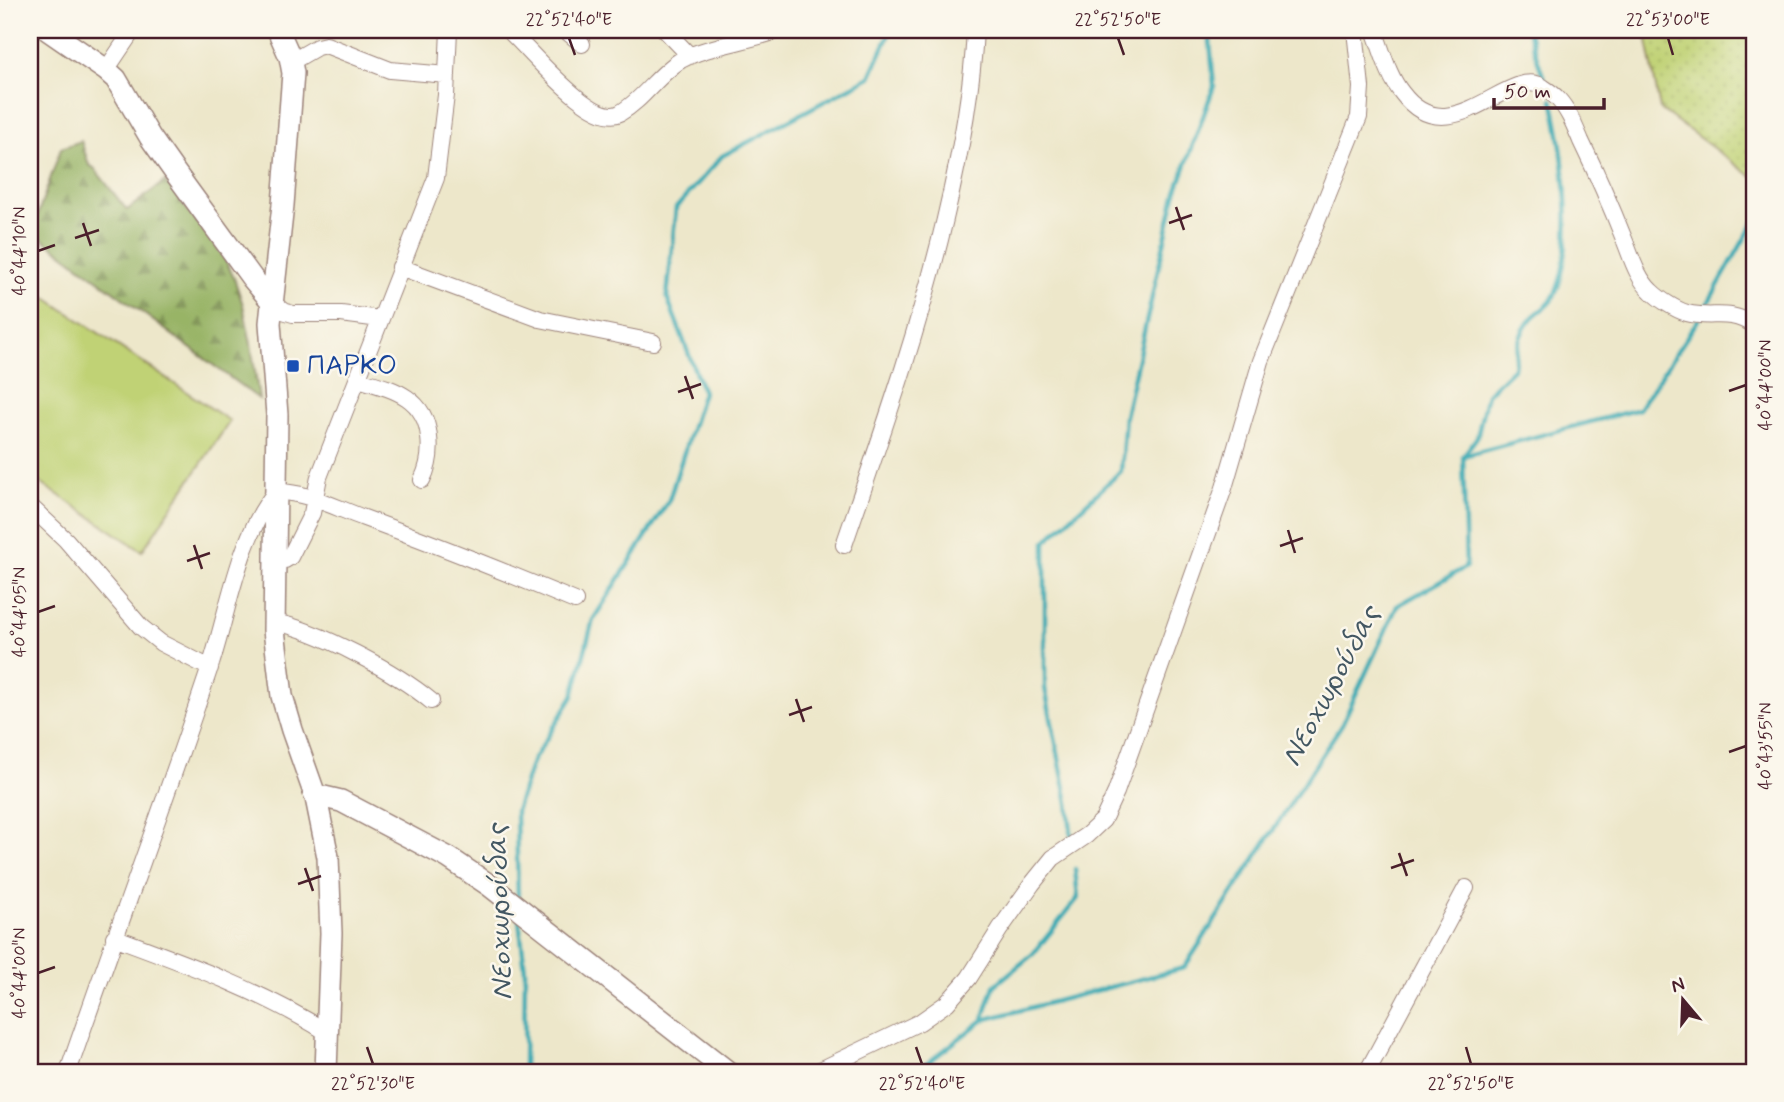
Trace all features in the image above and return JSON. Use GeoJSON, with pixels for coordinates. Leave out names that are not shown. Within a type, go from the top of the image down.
{"type":"FeatureCollection","features":[{"type":"Feature","properties":{"kind":"street"},"geometry":{"type":"LineString","coordinates":[[48,30],[106,70],[124,91],[150,137],[273,303],[283,311],[293,314],[341,314],[380,319]]}},
{"type":"Feature","properties":{"kind":"street"},"geometry":{"type":"LineString","coordinates":[[106,70],[133,30]]}},
{"type":"Feature","properties":{"kind":"street"},"geometry":{"type":"LineString","coordinates":[[278,30],[293,73],[269,331],[276,386],[274,622],[282,696],[316,798],[328,857],[331,889],[326,1072]]}},
{"type":"Feature","properties":{"kind":"street"},"geometry":{"type":"LineString","coordinates":[[274,562],[290,557],[312,513],[319,477],[436,178],[442,139],[449,30]]}},
{"type":"Feature","properties":{"kind":"street"},"geometry":{"type":"LineString","coordinates":[[508,30],[560,82],[594,110],[609,116],[621,112],[690,55],[779,30]]}},
{"type":"Feature","properties":{"kind":"street"},"geometry":{"type":"LineString","coordinates":[[565,30],[582,44]]}},
{"type":"Feature","properties":{"kind":"street"},"geometry":{"type":"LineString","coordinates":[[666,30],[690,55]]}},
{"type":"Feature","properties":{"kind":"street"},"geometry":{"type":"LineString","coordinates":[[844,545],[886,423],[933,267],[964,135],[975,30]]}},
{"type":"Feature","properties":{"kind":"street"},"geometry":{"type":"LineString","coordinates":[[816,1072],[920,1023],[947,1003],[969,978],[1000,929],[1053,858],[1087,835],[1102,820],[1116,792],[1215,513],[1261,361],[1359,117],[1360,87],[1355,30]]}},
{"type":"Feature","properties":{"kind":"street"},"geometry":{"type":"LineString","coordinates":[[1374,30],[1401,93],[1417,109],[1434,115],[1452,115],[1492,101],[1512,87],[1526,83],[1538,84],[1558,99],[1568,113],[1606,192],[1637,272],[1650,290],[1687,313],[1739,316],[1754,325]]}},
{"type":"Feature","properties":{"kind":"street"},"geometry":{"type":"LineString","coordinates":[[291,62],[317,47],[326,45],[390,70],[447,75]]}},
{"type":"Feature","properties":{"kind":"street"},"geometry":{"type":"LineString","coordinates":[[400,267],[540,318],[653,342]]}},
{"type":"Feature","properties":{"kind":"street"},"geometry":{"type":"LineString","coordinates":[[358,379],[389,388],[421,409],[428,425],[430,443],[429,460],[422,480]]}},
{"type":"Feature","properties":{"kind":"street"},"geometry":{"type":"LineString","coordinates":[[276,492],[316,500],[466,555],[575,601]]}},
{"type":"Feature","properties":{"kind":"street"},"geometry":{"type":"LineString","coordinates":[[68,1072],[210,668],[253,527],[276,492]]}},
{"type":"Feature","properties":{"kind":"street"},"geometry":{"type":"LineString","coordinates":[[30,506],[66,540],[141,627],[161,643],[210,668]]}},
{"type":"Feature","properties":{"kind":"street"},"geometry":{"type":"LineString","coordinates":[[274,622],[313,635],[373,664],[406,682],[431,701]]}},
{"type":"Feature","properties":{"kind":"street"},"geometry":{"type":"LineString","coordinates":[[316,798],[341,801],[449,859],[489,885],[728,1072]]}},
{"type":"Feature","properties":{"kind":"street"},"geometry":{"type":"LineString","coordinates":[[1367,1072],[1466,888]]}},
{"type":"Feature","properties":{"kind":"street"},"geometry":{"type":"LineString","coordinates":[[114,937],[217,977],[328,1033]]}},
{"type":"Feature","properties":{"kind":"green space"},"geometry":{"type":"Polygon","coordinates":[[[1645,30],[1754,30],[1754,178],[1660,109],[1645,30]]]}},
{"type":"Feature","properties":{"kind":"green space"},"geometry":{"type":"Polygon","coordinates":[[[81,141],[89,165],[127,210],[165,181],[224,257],[243,305],[259,399],[32,231],[61,148],[81,141]]]}},
{"type":"Feature","properties":{"kind":"green space"},"geometry":{"type":"Polygon","coordinates":[[[39,293],[230,421],[142,551],[30,476],[30,306],[39,293]]]}},
{"type":"Feature","properties":{"kind":"waterway","name":"Νεοχωρούδας"},"geometry":{"type":"LineString","coordinates":[[518,900],[516,811],[532,762],[573,696],[593,620],[669,500],[703,392],[667,297],[676,208],[722,156],[870,77],[891,30]]}},
{"type":"Feature","properties":{"kind":"waterway","name":"Νεοχωρούδας"},"geometry":{"type":"LineString","coordinates":[[1072,842],[1068,803],[1045,688],[1045,542],[1121,471],[1125,416],[1175,195],[1214,86],[1209,30]]}},
{"type":"Feature","properties":{"kind":"waterway"},"geometry":{"type":"LineString","coordinates":[[1528,30],[1545,82]]}},
{"type":"Feature","properties":{"kind":"waterway"},"geometry":{"type":"LineString","coordinates":[[1463,456],[1477,437],[1487,394],[1514,368],[1517,348],[1524,330],[1531,319],[1551,301],[1559,282],[1564,259],[1566,202],[1561,145],[1552,100]]}},
{"type":"Feature","properties":{"kind":"waterway","name":"Νεοχωρούδας"},"geometry":{"type":"LineString","coordinates":[[1703,312],[1754,222]]}},
{"type":"Feature","properties":{"kind":"waterway","name":"Νεοχωρούδας"},"geometry":{"type":"LineString","coordinates":[[916,1072],[983,1020],[1184,968],[1342,724],[1397,606],[1466,567],[1463,456],[1639,409],[1698,320]]}},
{"type":"Feature","properties":{"kind":"waterway","name":"Νεοχωρούδας"},"geometry":{"type":"LineString","coordinates":[[983,1020],[994,986],[1033,954],[1078,898],[1075,869]]}},
{"type":"Feature","properties":{"kind":"waterway","name":"Νεοχωρούδας"},"geometry":{"type":"LineString","coordinates":[[519,919],[525,970],[524,1072]]}},
{"type":"Feature","properties":{"kind":"place","name":"ΠΑΡΚΟ"},"geometry":{"type":"Point","coordinates":[293,366]}}]}
